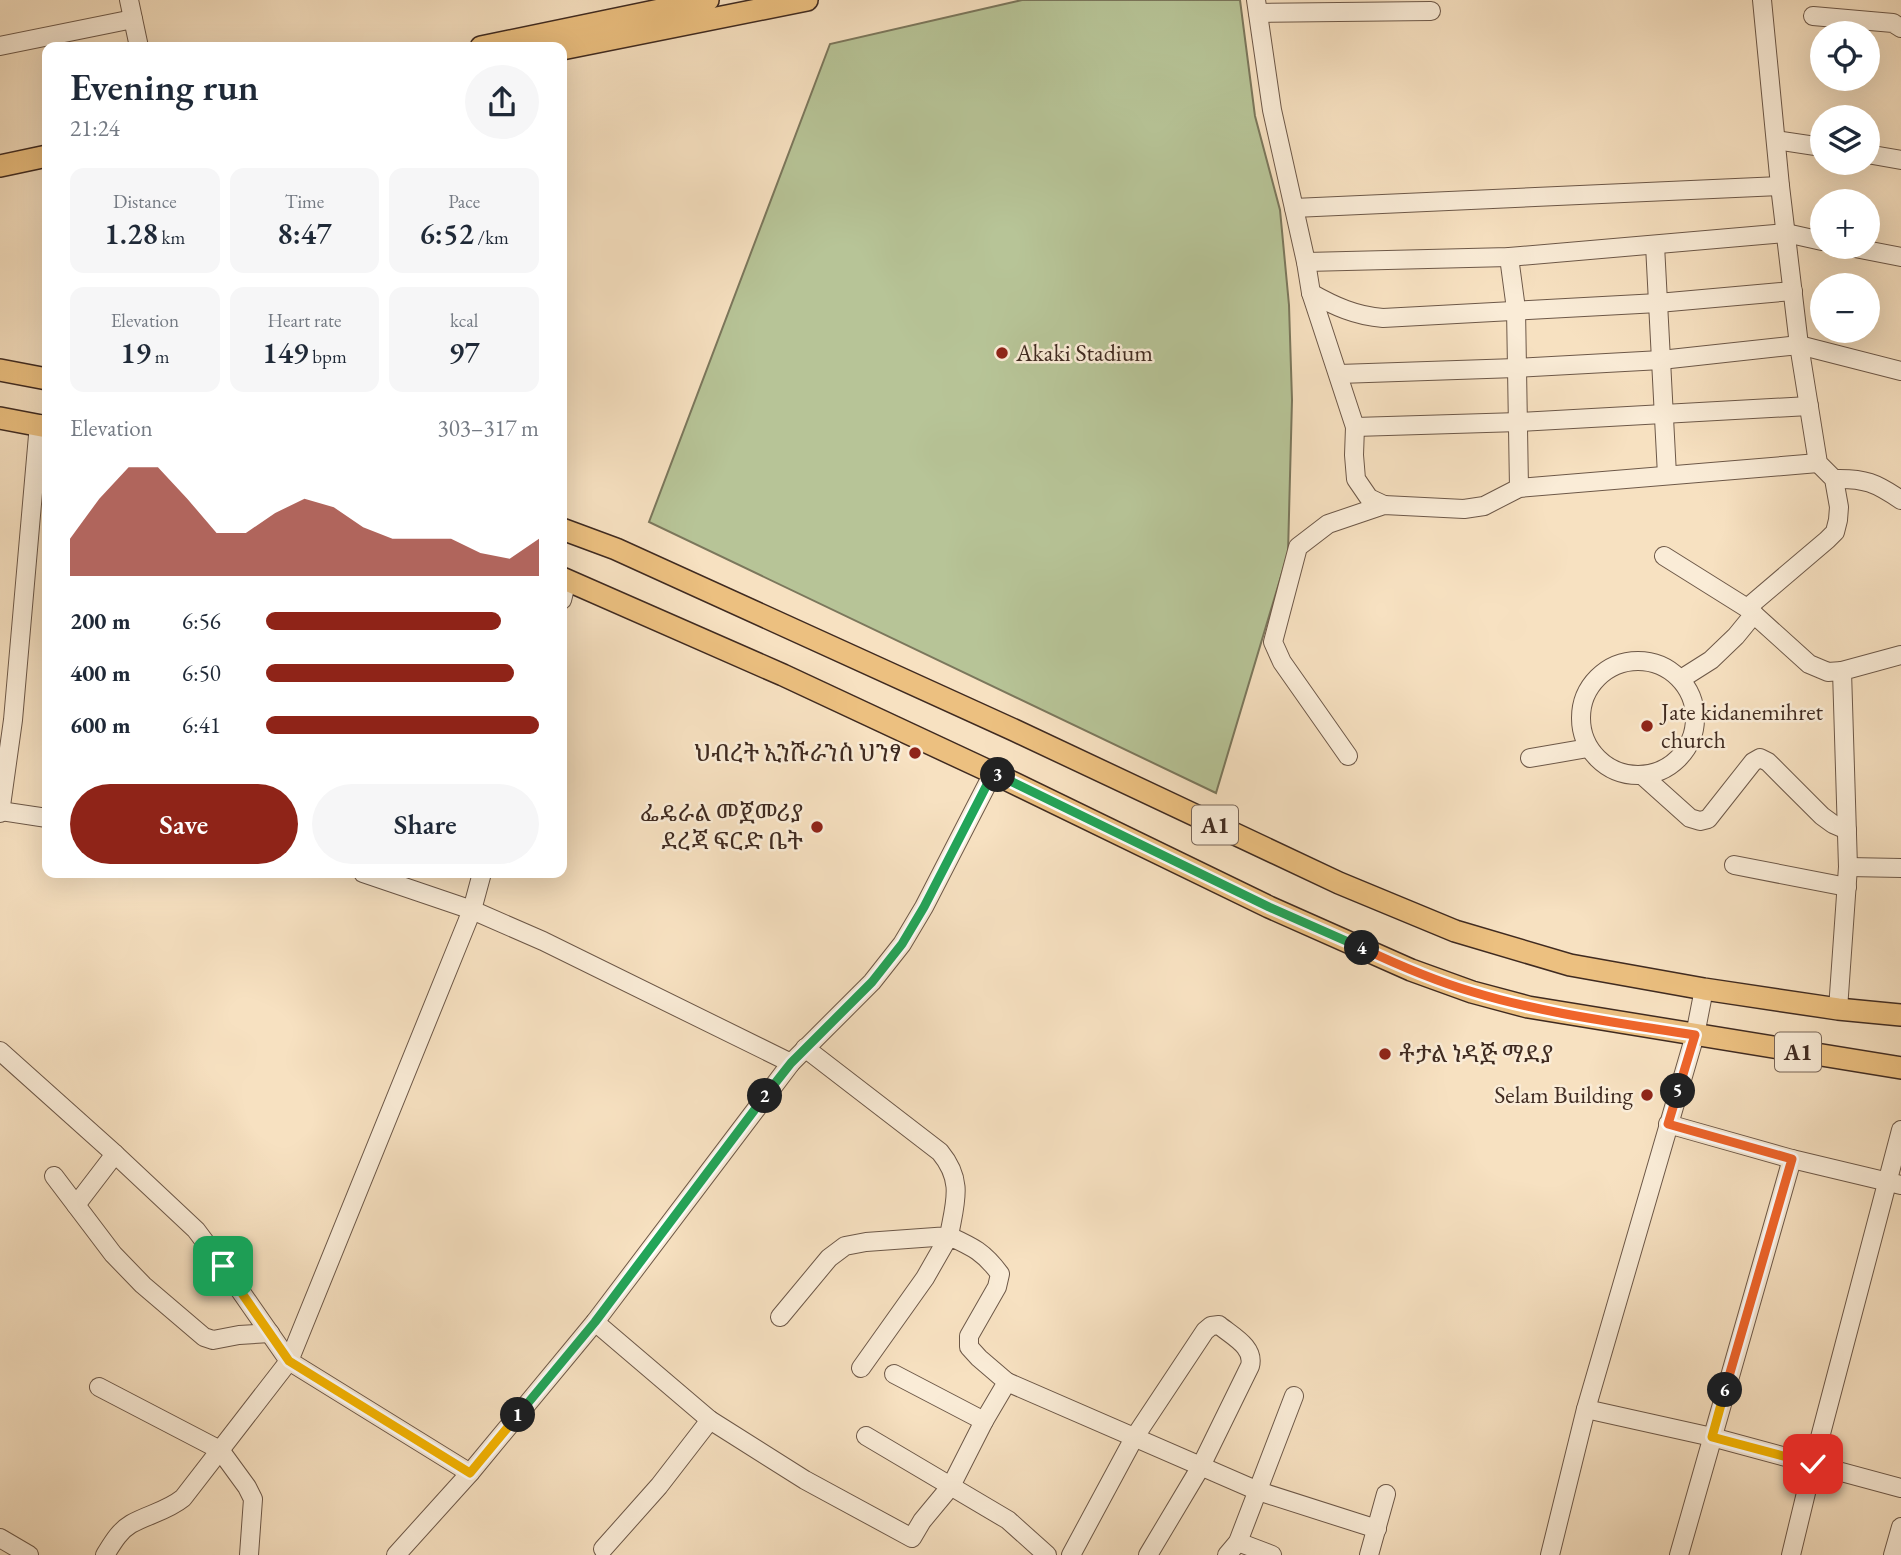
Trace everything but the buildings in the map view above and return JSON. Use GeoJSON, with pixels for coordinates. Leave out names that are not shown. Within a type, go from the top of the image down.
{"type":"FeatureCollection","features":[{"type":"Feature","properties":{"kind":"main road"},"geometry":{"type":"LineString","coordinates":[[505,42],[708,0]]}},
{"type":"Feature","properties":{"kind":"main road"},"geometry":{"type":"LineString","coordinates":[[567,49],[807,0]]}},
{"type":"Feature","properties":{"kind":"main road"},"geometry":{"type":"LineString","coordinates":[[0,166],[42,157]]}},
{"type":"Feature","properties":{"kind":"main road"},"geometry":{"type":"LineString","coordinates":[[0,370],[42,378]]}},
{"type":"Feature","properties":{"kind":"main road"},"geometry":{"type":"LineString","coordinates":[[0,418],[42,426]]}},
{"type":"Feature","properties":{"kind":"main road","name":"A1"},"geometry":{"type":"LineString","coordinates":[[567,530],[616,549],[1026,735],[1339,883],[1455,931],[1570,965],[1704,989],[1838,1009],[1901,1015]]}},
{"type":"Feature","properties":{"kind":"main road","name":"A1"},"geometry":{"type":"LineString","coordinates":[[567,587],[783,675],[1269,907],[1411,970],[1472,992],[1528,1007],[1901,1068]]}},
{"type":"Feature","properties":{"kind":"street"},"geometry":{"type":"LineString","coordinates":[[129,0],[138,42]]}},
{"type":"Feature","properties":{"kind":"street"},"geometry":{"type":"LineString","coordinates":[[1681,680],[1711,660],[1736,636],[1751,611],[1835,532],[1839,520],[1834,479],[1818,463],[1798,345],[1762,0]]}},
{"type":"Feature","properties":{"kind":"street"},"geometry":{"type":"LineString","coordinates":[[1384,505],[1369,498],[1356,479],[1356,427],[1311,293],[1272,110],[1257,6],[1431,11]]}},
{"type":"Feature","properties":{"kind":"street"},"geometry":{"type":"LineString","coordinates":[[1813,16],[1898,24]]}},
{"type":"Feature","properties":{"kind":"street"},"geometry":{"type":"LineString","coordinates":[[0,46],[133,19]]}},
{"type":"Feature","properties":{"kind":"street"},"geometry":{"type":"LineString","coordinates":[[1776,140],[1810,145]]}},
{"type":"Feature","properties":{"kind":"street"},"geometry":{"type":"LineString","coordinates":[[1880,156],[1901,160]]}},
{"type":"Feature","properties":{"kind":"street"},"geometry":{"type":"LineString","coordinates":[[1294,208],[1780,186]]}},
{"type":"Feature","properties":{"kind":"street"},"geometry":{"type":"LineString","coordinates":[[1306,262],[1509,257],[1786,233],[1810,238]]}},
{"type":"Feature","properties":{"kind":"street"},"geometry":{"type":"LineString","coordinates":[[1655,244],[1667,475]]}},
{"type":"Feature","properties":{"kind":"street"},"geometry":{"type":"LineString","coordinates":[[1880,253],[1901,257]]}},
{"type":"Feature","properties":{"kind":"street"},"geometry":{"type":"LineString","coordinates":[[1509,257],[1516,309],[1519,488]]}},
{"type":"Feature","properties":{"kind":"street"},"geometry":{"type":"LineString","coordinates":[[1311,293],[1350,312],[1383,318],[1658,303],[1793,291]]}},
{"type":"Feature","properties":{"kind":"street"},"geometry":{"type":"LineString","coordinates":[[1339,374],[1661,360],[1798,345],[1901,371]]}},
{"type":"Feature","properties":{"kind":"street"},"geometry":{"type":"LineString","coordinates":[[1356,427],[1519,422],[1809,406]]}},
{"type":"Feature","properties":{"kind":"street"},"geometry":{"type":"LineString","coordinates":[[42,436],[13,720],[0,811],[42,817]]}},
{"type":"Feature","properties":{"kind":"street"},"geometry":{"type":"LineString","coordinates":[[1348,756],[1282,662],[1273,642],[1297,547],[1328,524],[1384,505],[1464,509],[1484,506],[1519,488],[1818,463]]}},
{"type":"Feature","properties":{"kind":"street"},"geometry":{"type":"LineString","coordinates":[[1834,479],[1855,478],[1879,485],[1901,500]]}},
{"type":"Feature","properties":{"kind":"street"},"geometry":{"type":"LineString","coordinates":[[1664,556],[1751,611],[1810,664],[1828,673],[1901,655]]}},
{"type":"Feature","properties":{"kind":"street"},"geometry":{"type":"LineString","coordinates":[[1644,661],[1664,667],[1681,680],[1692,698],[1695,719],[1691,739],[1679,757],[1662,770],[1642,775],[1621,773],[1602,764],[1588,748],[1581,728],[1581,707],[1589,687],[1604,671],[1623,662],[1644,661]]}},
{"type":"Feature","properties":{"kind":"street"},"geometry":{"type":"LineString","coordinates":[[1838,1009],[1848,867],[1842,671]]}},
{"type":"Feature","properties":{"kind":"street"},"geometry":{"type":"LineString","coordinates":[[1531,758],[1588,748]]}},
{"type":"Feature","properties":{"kind":"street"},"geometry":{"type":"LineString","coordinates":[[1642,775],[1690,818],[1700,821],[1708,819],[1753,762],[1760,758],[1768,762],[1829,821],[1847,830]]}},
{"type":"Feature","properties":{"kind":"street"},"geometry":{"type":"LineString","coordinates":[[396,1555],[470,1473],[595,1322],[791,1063],[872,982],[902,944],[993,773]]}},
{"type":"Feature","properties":{"kind":"street"},"geometry":{"type":"LineString","coordinates":[[1734,865],[1847,887]]}},
{"type":"Feature","properties":{"kind":"street"},"geometry":{"type":"LineString","coordinates":[[1848,867],[1901,868]]}},
{"type":"Feature","properties":{"kind":"street"},"geometry":{"type":"LineString","coordinates":[[378,878],[471,910],[543,941],[791,1063]]}},
{"type":"Feature","properties":{"kind":"street"},"geometry":{"type":"LineString","coordinates":[[109,1553],[117,1537],[130,1525],[172,1507],[183,1498],[289,1361],[471,910],[481,878]]}},
{"type":"Feature","properties":{"kind":"street"},"geometry":{"type":"LineString","coordinates":[[1550,1555],[1586,1409],[1695,1035],[1704,989]]}},
{"type":"Feature","properties":{"kind":"street"},"geometry":{"type":"LineString","coordinates":[[805,1048],[940,1152],[950,1164],[955,1177],[956,1196],[949,1236],[925,1279],[862,1368]]}},
{"type":"Feature","properties":{"kind":"street"},"geometry":{"type":"LineString","coordinates":[[0,1051],[196,1230],[289,1361],[470,1473]]}},
{"type":"Feature","properties":{"kind":"street"},"geometry":{"type":"LineString","coordinates":[[1668,1124],[1792,1159],[1895,1183]]}},
{"type":"Feature","properties":{"kind":"street"},"geometry":{"type":"LineString","coordinates":[[1791,1555],[1813,1464],[1895,1183],[1901,1130]]}},
{"type":"Feature","properties":{"kind":"street"},"geometry":{"type":"LineString","coordinates":[[76,1205],[115,1154]]}},
{"type":"Feature","properties":{"kind":"street"},"geometry":{"type":"LineString","coordinates":[[1679,1555],[1792,1159]]}},
{"type":"Feature","properties":{"kind":"street"},"geometry":{"type":"LineString","coordinates":[[54,1176],[113,1254],[143,1285],[204,1337],[213,1340],[270,1333]]}},
{"type":"Feature","properties":{"kind":"street"},"geometry":{"type":"LineString","coordinates":[[780,1317],[829,1258],[845,1246],[949,1236],[980,1251],[1000,1274],[997,1287],[969,1336],[969,1347],[1007,1382],[1200,1468],[1258,1491],[1377,1529]]}},
{"type":"Feature","properties":{"kind":"street"},"geometry":{"type":"LineString","coordinates":[[595,1322],[710,1420],[912,1546],[922,1521],[951,1486],[1007,1382]]}},
{"type":"Feature","properties":{"kind":"street"},"geometry":{"type":"LineString","coordinates":[[1071,1555],[1135,1438],[1205,1331],[1211,1326],[1219,1325],[1249,1349],[1252,1357],[1250,1366],[1200,1468],[1148,1555]]}},
{"type":"Feature","properties":{"kind":"street"},"geometry":{"type":"LineString","coordinates":[[894,1374],[984,1421]]}},
{"type":"Feature","properties":{"kind":"street"},"geometry":{"type":"LineString","coordinates":[[99,1387],[220,1450],[253,1499],[247,1552]]}},
{"type":"Feature","properties":{"kind":"street"},"geometry":{"type":"LineString","coordinates":[[1272,1555],[1233,1549],[1294,1396]]}},
{"type":"Feature","properties":{"kind":"street"},"geometry":{"type":"LineString","coordinates":[[1586,1409],[1712,1437],[1901,1488]]}},
{"type":"Feature","properties":{"kind":"street"},"geometry":{"type":"LineString","coordinates":[[603,1549],[659,1486],[710,1420]]}},
{"type":"Feature","properties":{"kind":"street"},"geometry":{"type":"LineString","coordinates":[[866,1436],[1008,1521],[1047,1555]]}},
{"type":"Feature","properties":{"kind":"street"},"geometry":{"type":"LineString","coordinates":[[1369,1555],[1386,1494]]}},
{"type":"Feature","properties":{"kind":"street"},"geometry":{"type":"LineString","coordinates":[[1893,1555],[1901,1527]]}},
{"type":"Feature","properties":{"kind":"street"},"geometry":{"type":"LineString","coordinates":[[0,1538],[29,1555]]}},
{"type":"Feature","properties":{"kind":"green space","name":"Akaki Stadium"},"geometry":{"type":"Polygon","coordinates":[[[1022,0],[1240,0],[1255,116],[1280,210],[1289,305],[1292,400],[1288,553],[1216,793],[649,522],[830,44],[1022,0]]]}},
{"type":"Feature","properties":{"kind":"place","name":"Akaki Stadium"},"geometry":{"type":"Point","coordinates":[1002,353]}},
{"type":"Feature","properties":{"kind":"place","name":"Jate kidanemihret church"},"geometry":{"type":"Point","coordinates":[1647,726]}},
{"type":"Feature","properties":{"kind":"place","name":"ህብረት ኢንሹራንስ ህንፃ"},"geometry":{"type":"Point","coordinates":[915,753]}},
{"type":"Feature","properties":{"kind":"place","name":"ፌዴራል መጀመሪያ ደረጃ ፍርድ ቤት"},"geometry":{"type":"Point","coordinates":[817,827]}},
{"type":"Feature","properties":{"kind":"place","name":"ቶታል ነዳጅ ማደያ"},"geometry":{"type":"Point","coordinates":[1385,1054]}},
{"type":"Feature","properties":{"kind":"place","name":"Selam Building"},"geometry":{"type":"Point","coordinates":[1647,1095]}},
{"type":"Feature","properties":{"kind":"route"},"geometry":{"type":"LineString","coordinates":[[223,1266],[289,1361],[470,1473],[595,1322],[791,1063],[872,982],[902,944],[993,773],[1269,907],[1411,970],[1472,992],[1528,1007],[1695,1035],[1668,1124],[1792,1159],[1712,1437],[1813,1464]]}}]}
